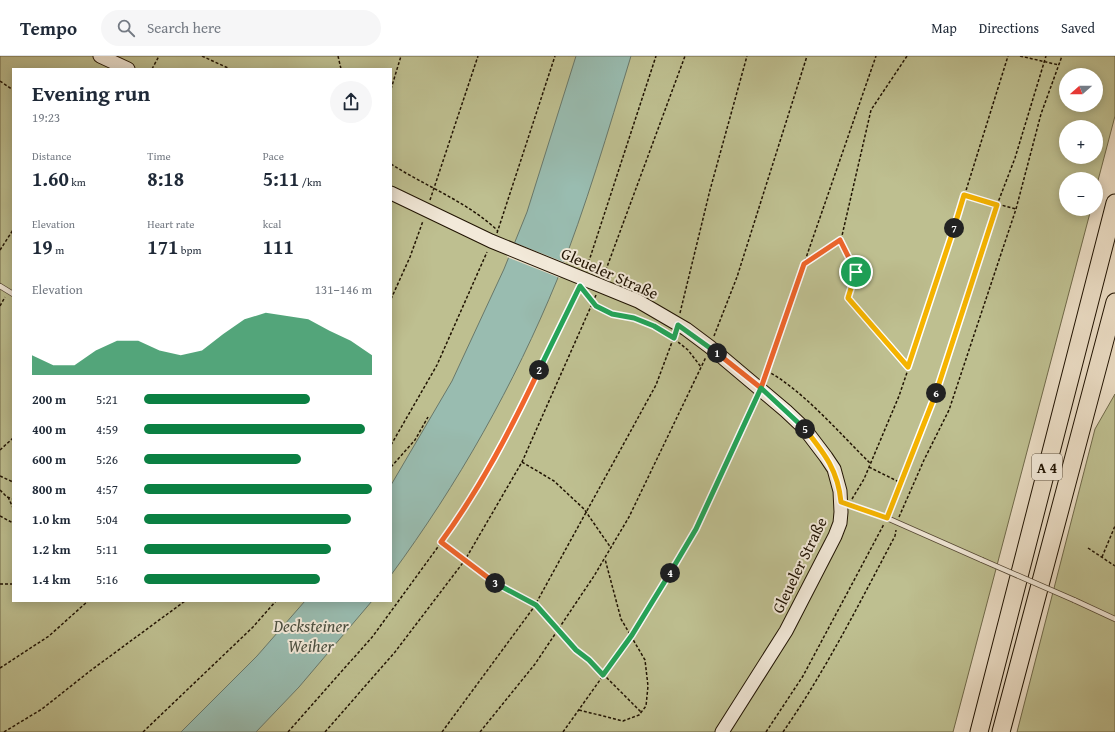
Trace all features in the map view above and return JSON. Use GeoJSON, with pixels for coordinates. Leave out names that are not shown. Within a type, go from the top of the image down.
{"type":"FeatureCollection","features":[{"type":"Feature","properties":{"kind":"highway","name":"A 4"},"geometry":{"type":"LineString","coordinates":[[979,732],[1115,203]]}},
{"type":"Feature","properties":{"kind":"highway","name":"A 4"},"geometry":{"type":"LineString","coordinates":[[1001,732],[1115,302]]}},
{"type":"Feature","properties":{"kind":"street"},"geometry":{"type":"LineString","coordinates":[[101,56],[126,68]]}},
{"type":"Feature","properties":{"kind":"street","name":"Gleueler Straße"},"geometry":{"type":"LineString","coordinates":[[392,193],[495,243],[578,273],[600,286],[638,301],[678,325],[710,347],[761,388],[804,428],[834,469],[845,503],[835,536],[786,631],[722,732]]}},
{"type":"Feature","properties":{"kind":"lane"},"geometry":{"type":"LineString","coordinates":[[0,286],[12,293]]}},
{"type":"Feature","properties":{"kind":"lane"},"geometry":{"type":"LineString","coordinates":[[845,503],[887,518],[1115,619]]}},
{"type":"Feature","properties":{"kind":"path"},"geometry":{"type":"LineString","coordinates":[[153,68],[159,56]]}},
{"type":"Feature","properties":{"kind":"path"},"geometry":{"type":"LineString","coordinates":[[202,56],[228,68]]}},
{"type":"Feature","properties":{"kind":"path"},"geometry":{"type":"LineString","coordinates":[[338,56],[341,68]]}},
{"type":"Feature","properties":{"kind":"path"},"geometry":{"type":"LineString","coordinates":[[392,86],[401,56]]}},
{"type":"Feature","properties":{"kind":"path"},"geometry":{"type":"LineString","coordinates":[[428,205],[478,56]]}},
{"type":"Feature","properties":{"kind":"path"},"geometry":{"type":"LineString","coordinates":[[392,442],[437,365],[495,243],[555,56]]}},
{"type":"Feature","properties":{"kind":"path"},"geometry":{"type":"LineString","coordinates":[[578,273],[656,56]]}},
{"type":"Feature","properties":{"kind":"path"},"geometry":{"type":"LineString","coordinates":[[325,732],[395,652],[465,560],[522,462],[600,286],[685,56]]}},
{"type":"Feature","properties":{"kind":"path"},"geometry":{"type":"LineString","coordinates":[[442,732],[536,605],[656,385],[678,325],[710,190],[747,56]]}},
{"type":"Feature","properties":{"kind":"path"},"geometry":{"type":"LineString","coordinates":[[480,732],[536,664],[605,558],[629,517],[710,347],[737,277],[807,56]]}},
{"type":"Feature","properties":{"kind":"path"},"geometry":{"type":"LineString","coordinates":[[563,732],[632,635],[696,529],[761,388],[876,56]]}},
{"type":"Feature","properties":{"kind":"path"},"geometry":{"type":"LineString","coordinates":[[907,56],[871,110],[840,240],[856,272],[848,298],[908,367]]}},
{"type":"Feature","properties":{"kind":"path"},"geometry":{"type":"LineString","coordinates":[[845,503],[871,464],[908,367],[934,293],[1008,56]]}},
{"type":"Feature","properties":{"kind":"path"},"geometry":{"type":"LineString","coordinates":[[1020,56],[1059,65]]}},
{"type":"Feature","properties":{"kind":"path"},"geometry":{"type":"LineString","coordinates":[[766,732],[803,676],[887,518],[929,412],[997,205],[1015,158],[1046,56]]}},
{"type":"Feature","properties":{"kind":"path"},"geometry":{"type":"LineString","coordinates":[[783,732],[807,698],[895,536],[897,523],[924,460],[949,410],[1016,209],[1041,114],[1062,56]]}},
{"type":"Feature","properties":{"kind":"path"},"geometry":{"type":"LineString","coordinates":[[0,81],[12,89]]}},
{"type":"Feature","properties":{"kind":"path"},"geometry":{"type":"LineString","coordinates":[[392,165],[489,222],[498,231]]}},
{"type":"Feature","properties":{"kind":"path"},"geometry":{"type":"LineString","coordinates":[[964,195],[1016,209]]}},
{"type":"Feature","properties":{"kind":"path"},"geometry":{"type":"LineString","coordinates":[[392,297],[410,256],[425,215]]}},
{"type":"Feature","properties":{"kind":"path"},"geometry":{"type":"LineString","coordinates":[[0,250],[12,232]]}},
{"type":"Feature","properties":{"kind":"path"},"geometry":{"type":"LineString","coordinates":[[804,264],[840,240]]}},
{"type":"Feature","properties":{"kind":"path"},"geometry":{"type":"LineString","coordinates":[[288,732],[373,636],[441,542],[479,485],[510,431],[580,286],[596,306],[612,314],[634,318],[654,326],[674,338],[688,350],[701,367]]}},
{"type":"Feature","properties":{"kind":"path"},"geometry":{"type":"LineString","coordinates":[[767,371],[781,378],[871,464]]}},
{"type":"Feature","properties":{"kind":"path"},"geometry":{"type":"LineString","coordinates":[[392,465],[416,441],[428,418]]}},
{"type":"Feature","properties":{"kind":"path"},"geometry":{"type":"LineString","coordinates":[[0,450],[12,439]]}},
{"type":"Feature","properties":{"kind":"path"},"geometry":{"type":"LineString","coordinates":[[522,462],[554,481],[586,513],[610,548]]}},
{"type":"Feature","properties":{"kind":"path"},"geometry":{"type":"LineString","coordinates":[[869,467],[901,483]]}},
{"type":"Feature","properties":{"kind":"path"},"geometry":{"type":"LineString","coordinates":[[0,476],[12,482]]}},
{"type":"Feature","properties":{"kind":"path"},"geometry":{"type":"LineString","coordinates":[[0,490],[12,498]]}},
{"type":"Feature","properties":{"kind":"path"},"geometry":{"type":"LineString","coordinates":[[7,496],[12,506]]}},
{"type":"Feature","properties":{"kind":"path"},"geometry":{"type":"LineString","coordinates":[[0,516],[12,522]]}},
{"type":"Feature","properties":{"kind":"path"},"geometry":{"type":"LineString","coordinates":[[1102,557],[1115,526]]}},
{"type":"Feature","properties":{"kind":"path"},"geometry":{"type":"LineString","coordinates":[[441,542],[490,580],[536,605],[576,650],[589,660],[641,712]]}},
{"type":"Feature","properties":{"kind":"path"},"geometry":{"type":"LineString","coordinates":[[1088,548],[1115,566]]}},
{"type":"Feature","properties":{"kind":"path"},"geometry":{"type":"LineString","coordinates":[[579,710],[623,721],[639,715],[646,706],[648,686],[645,660],[632,635],[621,619],[605,558]]}},
{"type":"Feature","properties":{"kind":"path"},"geometry":{"type":"LineString","coordinates":[[0,584],[12,584]]}},
{"type":"Feature","properties":{"kind":"path"},"geometry":{"type":"LineString","coordinates":[[0,668],[49,636],[87,602]]}},
{"type":"Feature","properties":{"kind":"path"},"geometry":{"type":"LineString","coordinates":[[4,732],[42,709],[90,671],[184,602]]}},
{"type":"Feature","properties":{"kind":"path"},"geometry":{"type":"LineString","coordinates":[[143,732],[253,627],[275,602]]}},
{"type":"Feature","properties":{"kind":"green space"},"geometry":{"type":"Polygon","coordinates":[[[0,56],[1115,56],[1115,116],[1103,161],[1103,120],[1059,120],[1059,164],[1102,164],[1100,172],[1059,172],[1059,216],[1089,216],[953,732],[0,732],[0,56]]]}},
{"type":"Feature","properties":{"kind":"green space"},"geometry":{"type":"Polygon","coordinates":[[[1115,394],[1115,732],[1017,732],[1095,429],[1115,394]]]}},
{"type":"Feature","properties":{"kind":"water"},"geometry":{"type":"Polygon","coordinates":[[[576,56],[631,56],[578,225],[557,280],[522,358],[483,433],[462,469],[416,541],[392,574],[392,483],[452,381],[504,269],[527,212],[576,56]]]}},
{"type":"Feature","properties":{"kind":"water","name":"Decksteiner Weiher"},"geometry":{"type":"Polygon","coordinates":[[[304,602],[371,602],[299,687],[256,732],[181,732],[257,656],[304,602]]]}},
{"type":"Feature","properties":{"kind":"pier"},"geometry":{"type":"Polygon","coordinates":[[[513,242],[566,263],[560,278],[507,257],[513,242]]]}},
{"type":"Feature","properties":{"kind":"route"},"geometry":{"type":"LineString","coordinates":[[856,272],[840,240],[804,264],[761,388],[686,329],[678,325],[674,338],[654,326],[634,318],[612,314],[596,306],[580,286],[510,431],[479,485],[441,542],[490,580],[536,605],[576,650],[589,660],[603,675],[632,635],[696,529],[761,388],[804,428],[826,457],[834,469],[838,479],[841,502],[887,518],[927,419],[997,205],[964,195],[934,293],[908,367],[848,298],[856,272]]}}]}
